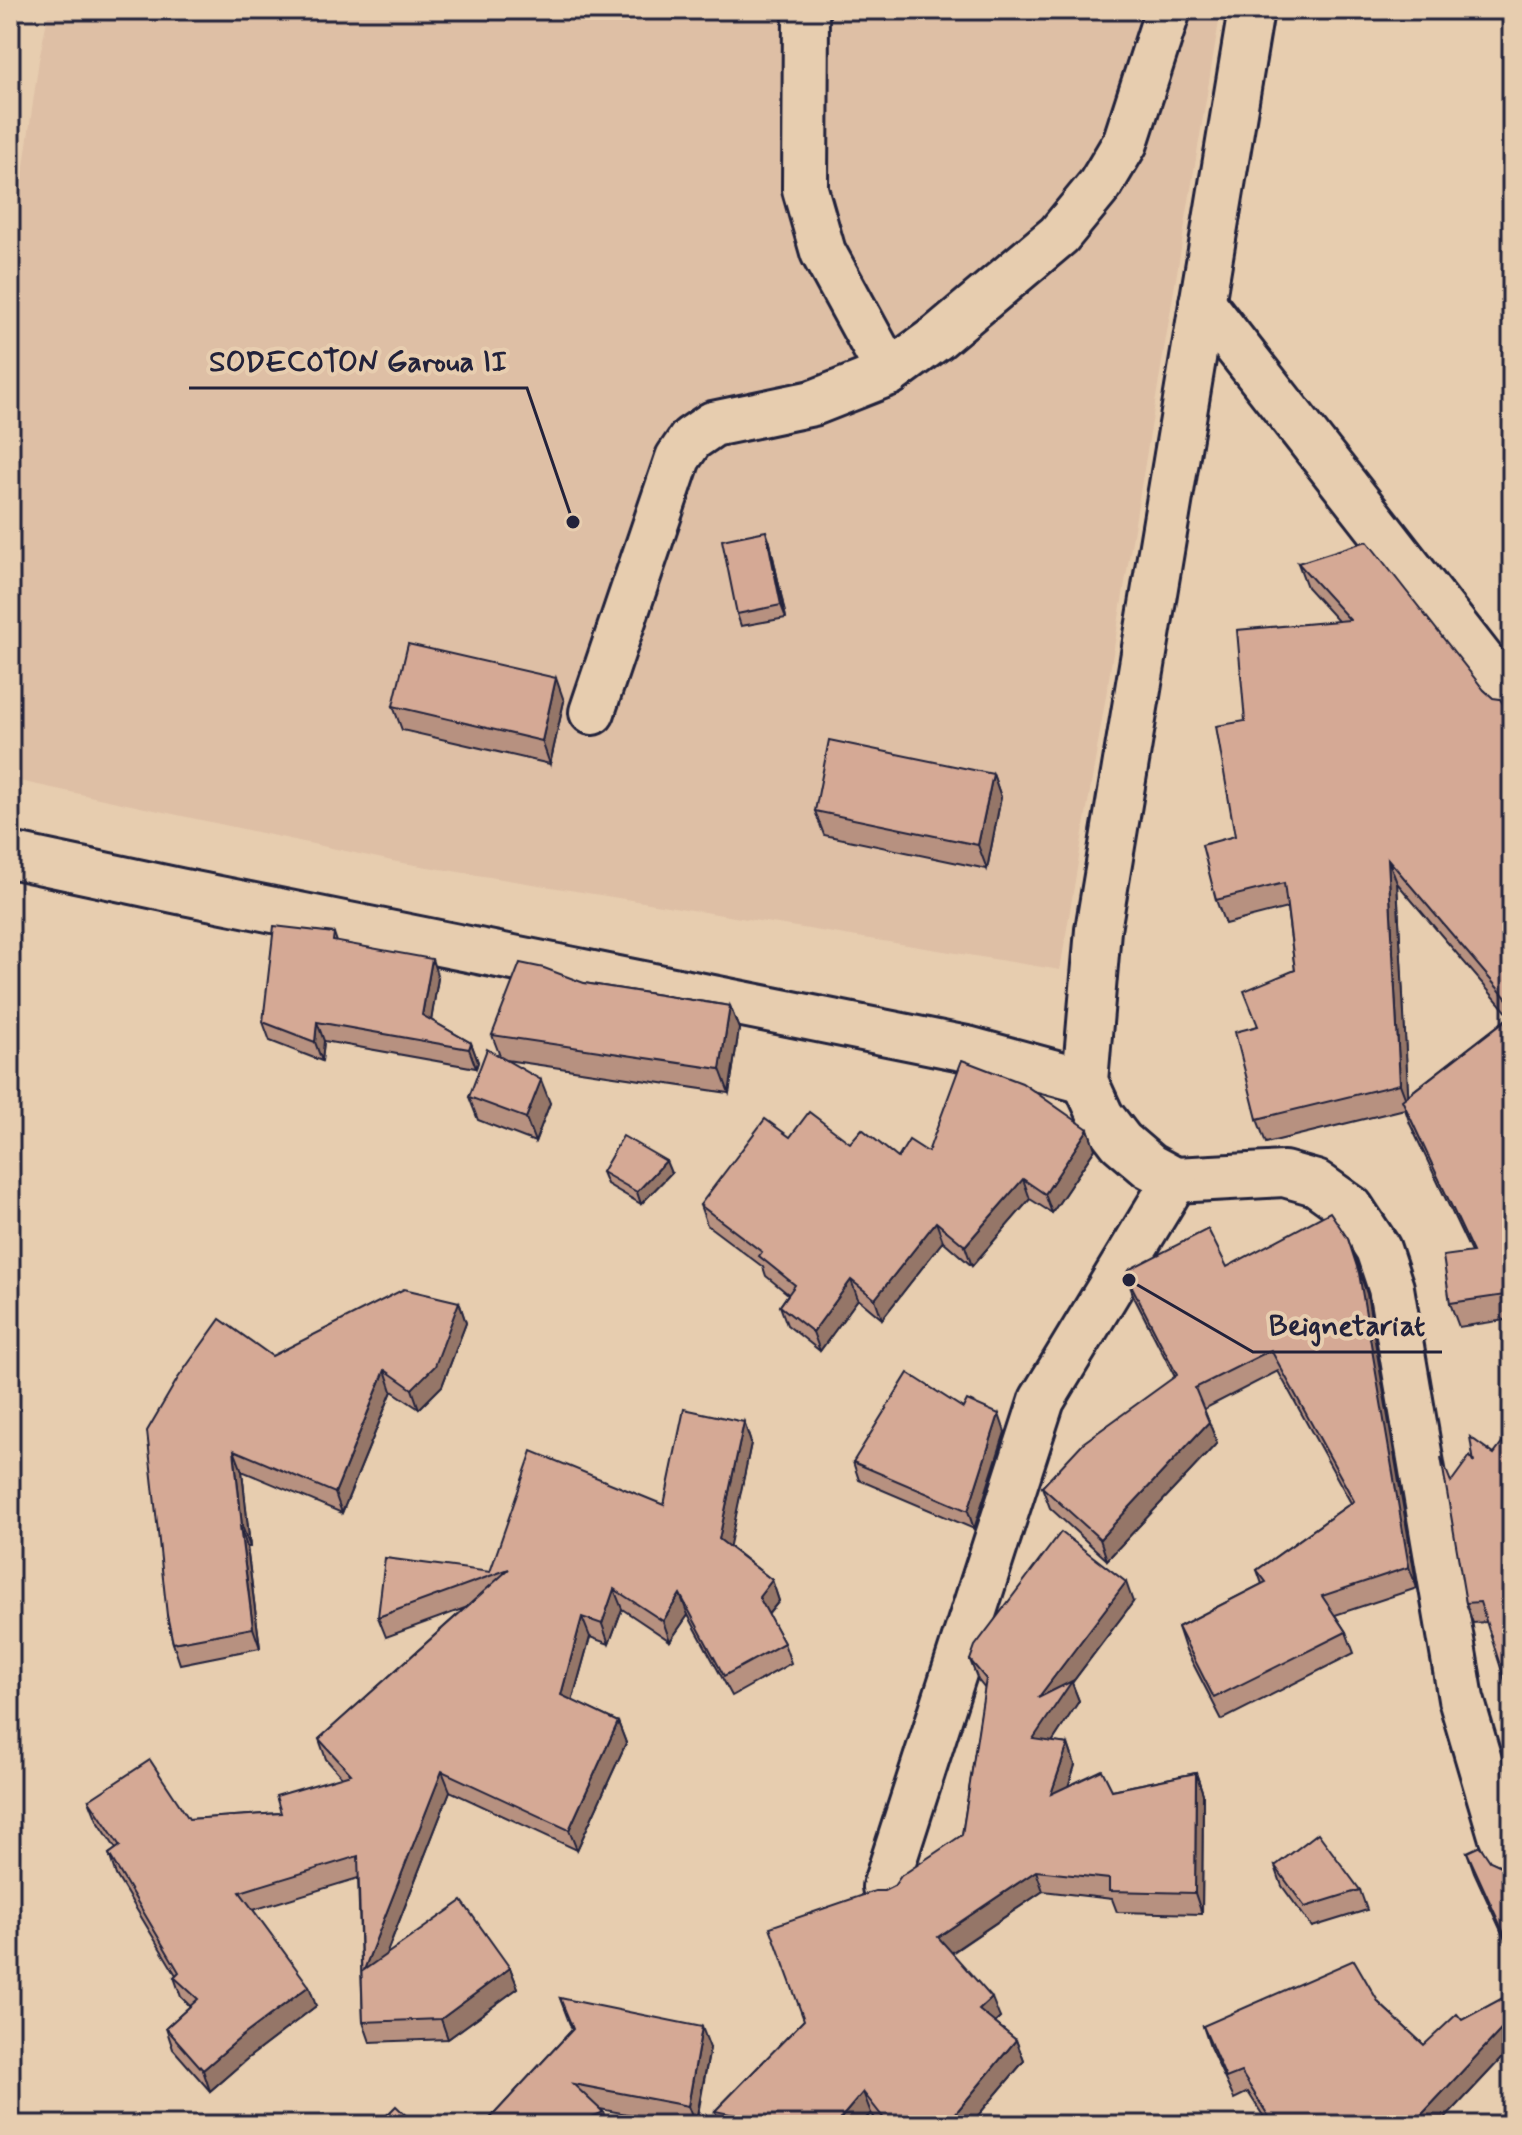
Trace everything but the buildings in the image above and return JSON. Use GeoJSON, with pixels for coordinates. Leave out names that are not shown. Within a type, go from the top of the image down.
{"type":"FeatureCollection","features":[{"type":"Feature","properties":{"kind":"street"},"geometry":{"type":"LineString","coordinates":[[806,10],[805,189],[823,252],[889,373]]}},
{"type":"Feature","properties":{"kind":"street"},"geometry":{"type":"LineString","coordinates":[[592,712],[678,458],[691,439],[713,424],[813,403],[889,373],[938,337],[1059,235],[1100,185],[1125,143],[1168,10]]}},
{"type":"Feature","properties":{"kind":"street"},"geometry":{"type":"LineString","coordinates":[[1251,10],[1098,930],[1085,1081],[1101,1116],[1121,1142],[1149,1166],[1175,1180],[1284,1174],[1316,1183],[1351,1208],[1378,1249],[1391,1288],[1461,1699],[1501,1835],[1512,1861]]}},
{"type":"Feature","properties":{"kind":"street"},"geometry":{"type":"LineString","coordinates":[[1202,302],[1512,699]]}},
{"type":"Feature","properties":{"kind":"street"},"geometry":{"type":"LineString","coordinates":[[10,855],[967,1049],[1085,1081]]}},
{"type":"Feature","properties":{"kind":"street"},"geometry":{"type":"LineString","coordinates":[[885,1887],[1042,1400],[1175,1180]]}},
{"type":"Feature","properties":{"kind":"shaded area"},"geometry":{"type":"Polygon","coordinates":[[[49,10],[1221,10],[1060,970],[397,862],[10,779],[10,265],[49,10]]]}},
{"type":"Feature","properties":{"kind":"place","name":"SODECOTON Garoua II"},"geometry":{"type":"Point","coordinates":[573,522]}},
{"type":"Feature","properties":{"kind":"place","name":"Beignetariat"},"geometry":{"type":"Point","coordinates":[1129,1280]}}]}
